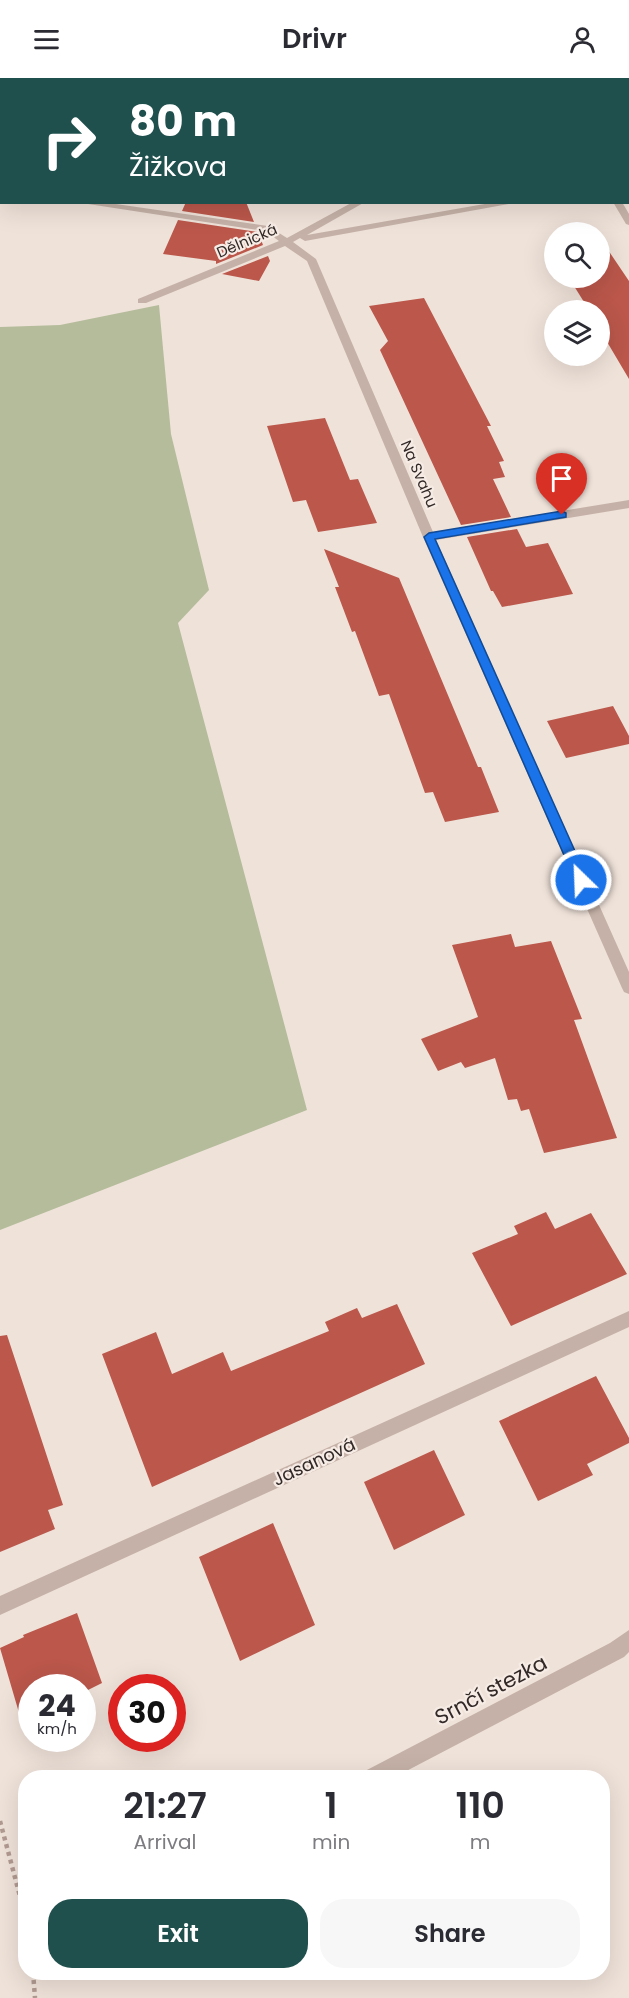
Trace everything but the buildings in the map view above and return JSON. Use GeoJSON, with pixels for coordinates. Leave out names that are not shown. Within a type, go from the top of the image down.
{"type":"FeatureCollection","features":[{"type":"Feature","properties":{"kind":"street","name":"Na Svahu"},"geometry":{"type":"LineString","coordinates":[[93,204],[268,229],[311,259],[429,537],[629,988]]}},
{"type":"Feature","properties":{"kind":"street","name":"Dělnická"},"geometry":{"type":"LineString","coordinates":[[142,301],[288,241],[357,204]]}},
{"type":"Feature","properties":{"kind":"street"},"geometry":{"type":"LineString","coordinates":[[288,241],[503,204]]}},
{"type":"Feature","properties":{"kind":"street"},"geometry":{"type":"LineString","coordinates":[[618,204],[629,222]]}},
{"type":"Feature","properties":{"kind":"street"},"geometry":{"type":"LineString","coordinates":[[435,205],[457,211]]}},
{"type":"Feature","properties":{"kind":"street"},"geometry":{"type":"LineString","coordinates":[[429,537],[629,504]]}},
{"type":"Feature","properties":{"kind":"street","name":"Jasanová"},"geometry":{"type":"LineString","coordinates":[[0,1606],[629,1319]]}},
{"type":"Feature","properties":{"kind":"street","name":"Srnčí stezka"},"geometry":{"type":"LineString","coordinates":[[388,1770],[617,1650],[629,1640]]}},
{"type":"Feature","properties":{"kind":"path"},"geometry":{"type":"LineString","coordinates":[[0,1821],[18,1889]]}},
{"type":"Feature","properties":{"kind":"path"},"geometry":{"type":"LineString","coordinates":[[34,1980],[35,1998]]}},
{"type":"Feature","properties":{"kind":"green space"},"geometry":{"type":"Polygon","coordinates":[[[159,305],[171,434],[209,590],[178,623],[307,1110],[0,1230],[0,327],[60,325],[159,305]]]}},
{"type":"Feature","properties":{"kind":"route"},"geometry":{"type":"LineString","coordinates":[[562,515],[429,537],[581,880]]}}]}
